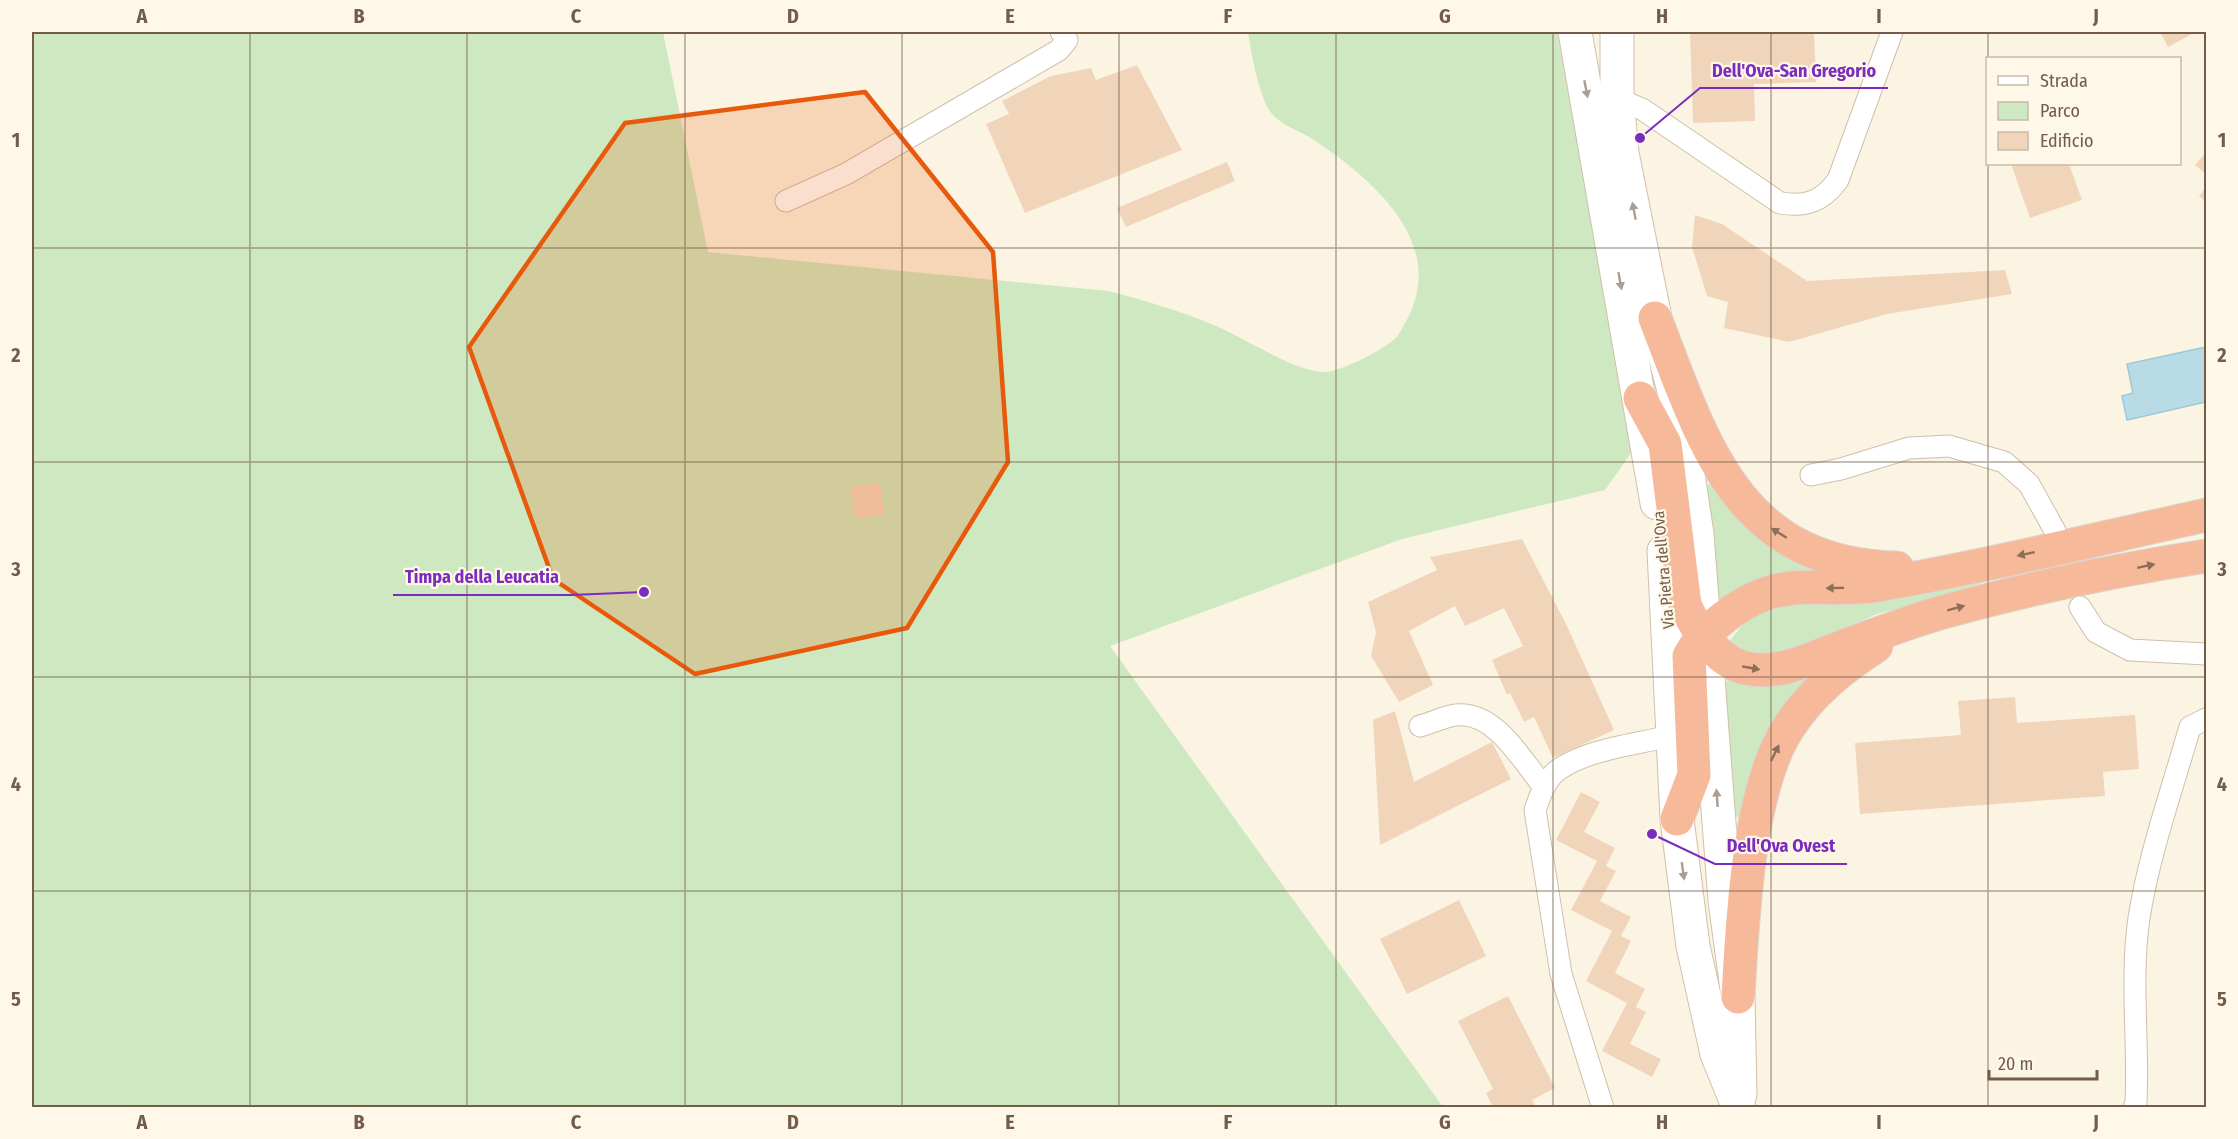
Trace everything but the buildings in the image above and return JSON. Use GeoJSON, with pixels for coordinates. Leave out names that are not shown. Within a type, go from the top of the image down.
{"type":"FeatureCollection","features":[{"type":"Feature","properties":{"kind":"highway"},"geometry":{"type":"LineString","coordinates":[[1655,318],[1699,430],[1728,481],[1750,511],[1774,531],[1843,563],[1905,568],[1977,564]]}},
{"type":"Feature","properties":{"kind":"highway"},"geometry":{"type":"LineString","coordinates":[[1640,398],[1665,444],[1685,605],[1716,653],[1728,662],[1749,669],[1771,670],[1798,664],[1910,622],[1957,608],[2078,580],[2206,556]]}},
{"type":"Feature","properties":{"kind":"highway"},"geometry":{"type":"LineString","coordinates":[[1677,819],[1694,775],[1689,656],[1696,642],[1746,603],[1766,593],[1792,588],[1869,587],[2206,515]]}},
{"type":"Feature","properties":{"kind":"highway"},"geometry":{"type":"LineString","coordinates":[[1738,997],[1747,883],[1760,807],[1771,763],[1786,731],[1823,685],[1910,622]]}},
{"type":"Feature","properties":{"kind":"main road","name":"Via Pietra dell'Ova"},"geometry":{"type":"LineString","coordinates":[[1575,32],[1640,398],[1666,572],[1677,819],[1696,957],[1717,1054],[1739,1107]]}},
{"type":"Feature","properties":{"kind":"main road","name":"Via Pietra dell'Ova"},"geometry":{"type":"LineString","coordinates":[[1617,32],[1617,99],[1622,153],[1655,318],[1677,402],[1697,534],[1725,901],[1738,997],[1739,1107]]}},
{"type":"Feature","properties":{"kind":"lane"},"geometry":{"type":"LineString","coordinates":[[1617,99],[1642,109],[1780,203],[1795,205],[1813,203],[1827,195],[1838,180],[1892,32]]}},
{"type":"Feature","properties":{"kind":"lane"},"geometry":{"type":"LineString","coordinates":[[786,201],[866,163],[1059,50],[1070,34]]}},
{"type":"Feature","properties":{"kind":"lane"},"geometry":{"type":"LineString","coordinates":[[1811,475],[1841,469],[1909,448],[1949,446],[2004,462],[2029,484],[2055,531]]}},
{"type":"Feature","properties":{"kind":"lane"},"geometry":{"type":"LineString","coordinates":[[2080,607],[2096,632],[2130,650],[2206,654]]}},
{"type":"Feature","properties":{"kind":"lane"},"geometry":{"type":"LineString","coordinates":[[1420,726],[1457,715],[1476,717],[1498,731],[1544,787]]}},
{"type":"Feature","properties":{"kind":"lane"},"geometry":{"type":"LineString","coordinates":[[2134,1107],[2138,1056],[2134,983],[2139,918],[2190,727],[2206,719]]}},
{"type":"Feature","properties":{"kind":"lane"},"geometry":{"type":"LineString","coordinates":[[1603,1107],[1561,974],[1535,810],[1544,787],[1557,771],[1598,752],[1673,735]]}},
{"type":"Feature","properties":{"kind":"highlighted area"},"geometry":{"type":"Polygon","coordinates":[[[865,92],[993,252],[1008,462],[907,628],[695,674],[553,579],[469,347],[625,123],[865,92]]]}},
{"type":"Feature","properties":{"kind":"green space"},"geometry":{"type":"Polygon","coordinates":[[[32,32],[663,32],[708,252],[1109,291],[1190,316],[1228,331],[1285,361],[1312,371],[1324,372],[1362,359],[1383,348],[1397,337],[1416,296],[1418,269],[1412,243],[1400,218],[1382,196],[1337,156],[1281,122],[1272,114],[1259,86],[1248,32],[1557,32],[1634,449],[1605,490],[1402,539],[1110,646],[1443,1107],[32,1107],[32,32]]]}},
{"type":"Feature","properties":{"kind":"green space"},"geometry":{"type":"Polygon","coordinates":[[[1715,484],[1828,571],[1718,602],[1705,485],[1715,484]]]}},
{"type":"Feature","properties":{"kind":"green space"},"geometry":{"type":"Polygon","coordinates":[[[2003,575],[1951,595],[1877,614],[1798,649],[1759,657],[1727,644],[1745,622],[1777,605],[2003,575]]]}},
{"type":"Feature","properties":{"kind":"green space"},"geometry":{"type":"Polygon","coordinates":[[[1801,676],[1806,679],[1806,683],[1742,819],[1734,816],[1725,682],[1731,678],[1801,676]]]}},
{"type":"Feature","properties":{"kind":"water"},"geometry":{"type":"Polygon","coordinates":[[[2206,347],[2206,402],[2127,420],[2122,396],[2133,393],[2127,364],[2206,347]]]}},
{"type":"Feature","properties":{"kind":"place","name":"Dell'Ova-San Gregorio"},"geometry":{"type":"Point","coordinates":[1640,138]}},
{"type":"Feature","properties":{"kind":"place","name":"Timpa della Leucatia"},"geometry":{"type":"Point","coordinates":[644,592]}},
{"type":"Feature","properties":{"kind":"place","name":"Dell'Ova Ovest"},"geometry":{"type":"Point","coordinates":[1652,834]}}]}
